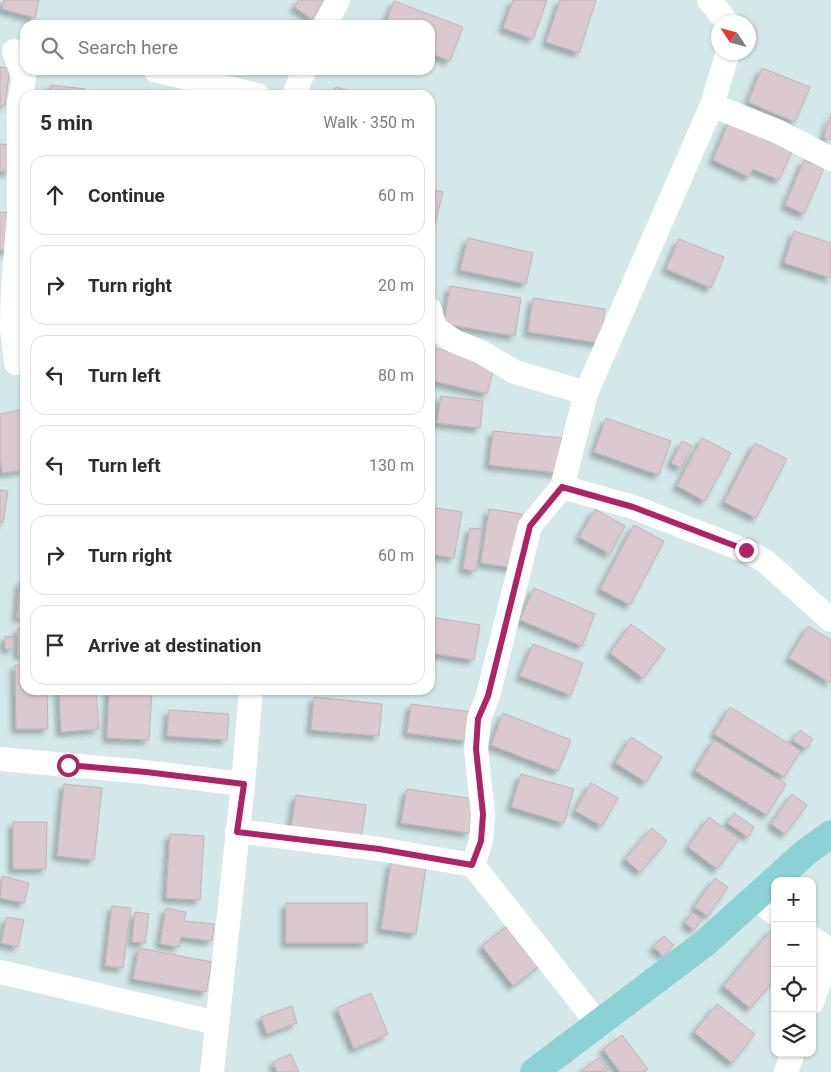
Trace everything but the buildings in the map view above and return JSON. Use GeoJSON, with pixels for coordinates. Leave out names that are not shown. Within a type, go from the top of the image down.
{"type":"FeatureCollection","features":[{"type":"Feature","properties":{"kind":"main road"},"geometry":{"type":"LineString","coordinates":[[534,1072],[705,943],[764,906],[831,819]]}},
{"type":"Feature","properties":{"kind":"main road"},"geometry":{"type":"LineString","coordinates":[[805,854],[831,834]]}},
{"type":"Feature","properties":{"kind":"street"},"geometry":{"type":"LineString","coordinates":[[328,20],[338,0]]}},
{"type":"Feature","properties":{"kind":"street"},"geometry":{"type":"LineString","coordinates":[[709,0],[721,15]]}},
{"type":"Feature","properties":{"kind":"street"},"geometry":{"type":"LineString","coordinates":[[13,51],[20,69]]}},
{"type":"Feature","properties":{"kind":"street"},"geometry":{"type":"LineString","coordinates":[[472,865],[481,841],[483,814],[476,749],[478,719],[488,696],[530,526],[562,487],[586,393],[712,105],[726,60]]}},
{"type":"Feature","properties":{"kind":"street"},"geometry":{"type":"LineString","coordinates":[[21,90],[24,80],[22,75]]}},
{"type":"Feature","properties":{"kind":"street"},"geometry":{"type":"LineString","coordinates":[[175,75],[237,90]]}},
{"type":"Feature","properties":{"kind":"street"},"geometry":{"type":"LineString","coordinates":[[296,90],[302,75]]}},
{"type":"Feature","properties":{"kind":"street"},"geometry":{"type":"LineString","coordinates":[[14,363],[12,330],[19,198],[18,103],[20,95]]}},
{"type":"Feature","properties":{"kind":"street"},"geometry":{"type":"LineString","coordinates":[[712,105],[779,132],[831,159]]}},
{"type":"Feature","properties":{"kind":"street"},"geometry":{"type":"LineString","coordinates":[[435,328],[454,341],[480,352],[515,372],[586,393]]}},
{"type":"Feature","properties":{"kind":"street"},"geometry":{"type":"LineString","coordinates":[[562,487],[633,507],[746,550],[765,561],[831,620]]}},
{"type":"Feature","properties":{"kind":"street"},"geometry":{"type":"LineString","coordinates":[[212,1072],[237,832],[244,784],[251,695]]}},
{"type":"Feature","properties":{"kind":"street"},"geometry":{"type":"LineString","coordinates":[[0,759],[146,772],[244,784]]}},
{"type":"Feature","properties":{"kind":"street"},"geometry":{"type":"LineString","coordinates":[[237,832],[379,849],[472,865],[598,1024]]}},
{"type":"Feature","properties":{"kind":"street"},"geometry":{"type":"LineString","coordinates":[[816,941],[831,951],[816,991]]}},
{"type":"Feature","properties":{"kind":"street"},"geometry":{"type":"LineString","coordinates":[[0,972],[217,1023]]}},
{"type":"Feature","properties":{"kind":"street"},"geometry":{"type":"LineString","coordinates":[[786,1072],[792,1057]]}},
{"type":"Feature","properties":{"kind":"route"},"geometry":{"type":"LineString","coordinates":[[68,765],[244,784],[237,832],[355,848],[379,849],[472,865],[481,841],[483,814],[476,749],[478,719],[488,696],[502,634],[520,573],[530,526],[562,487],[633,507],[746,550]]}}]}
